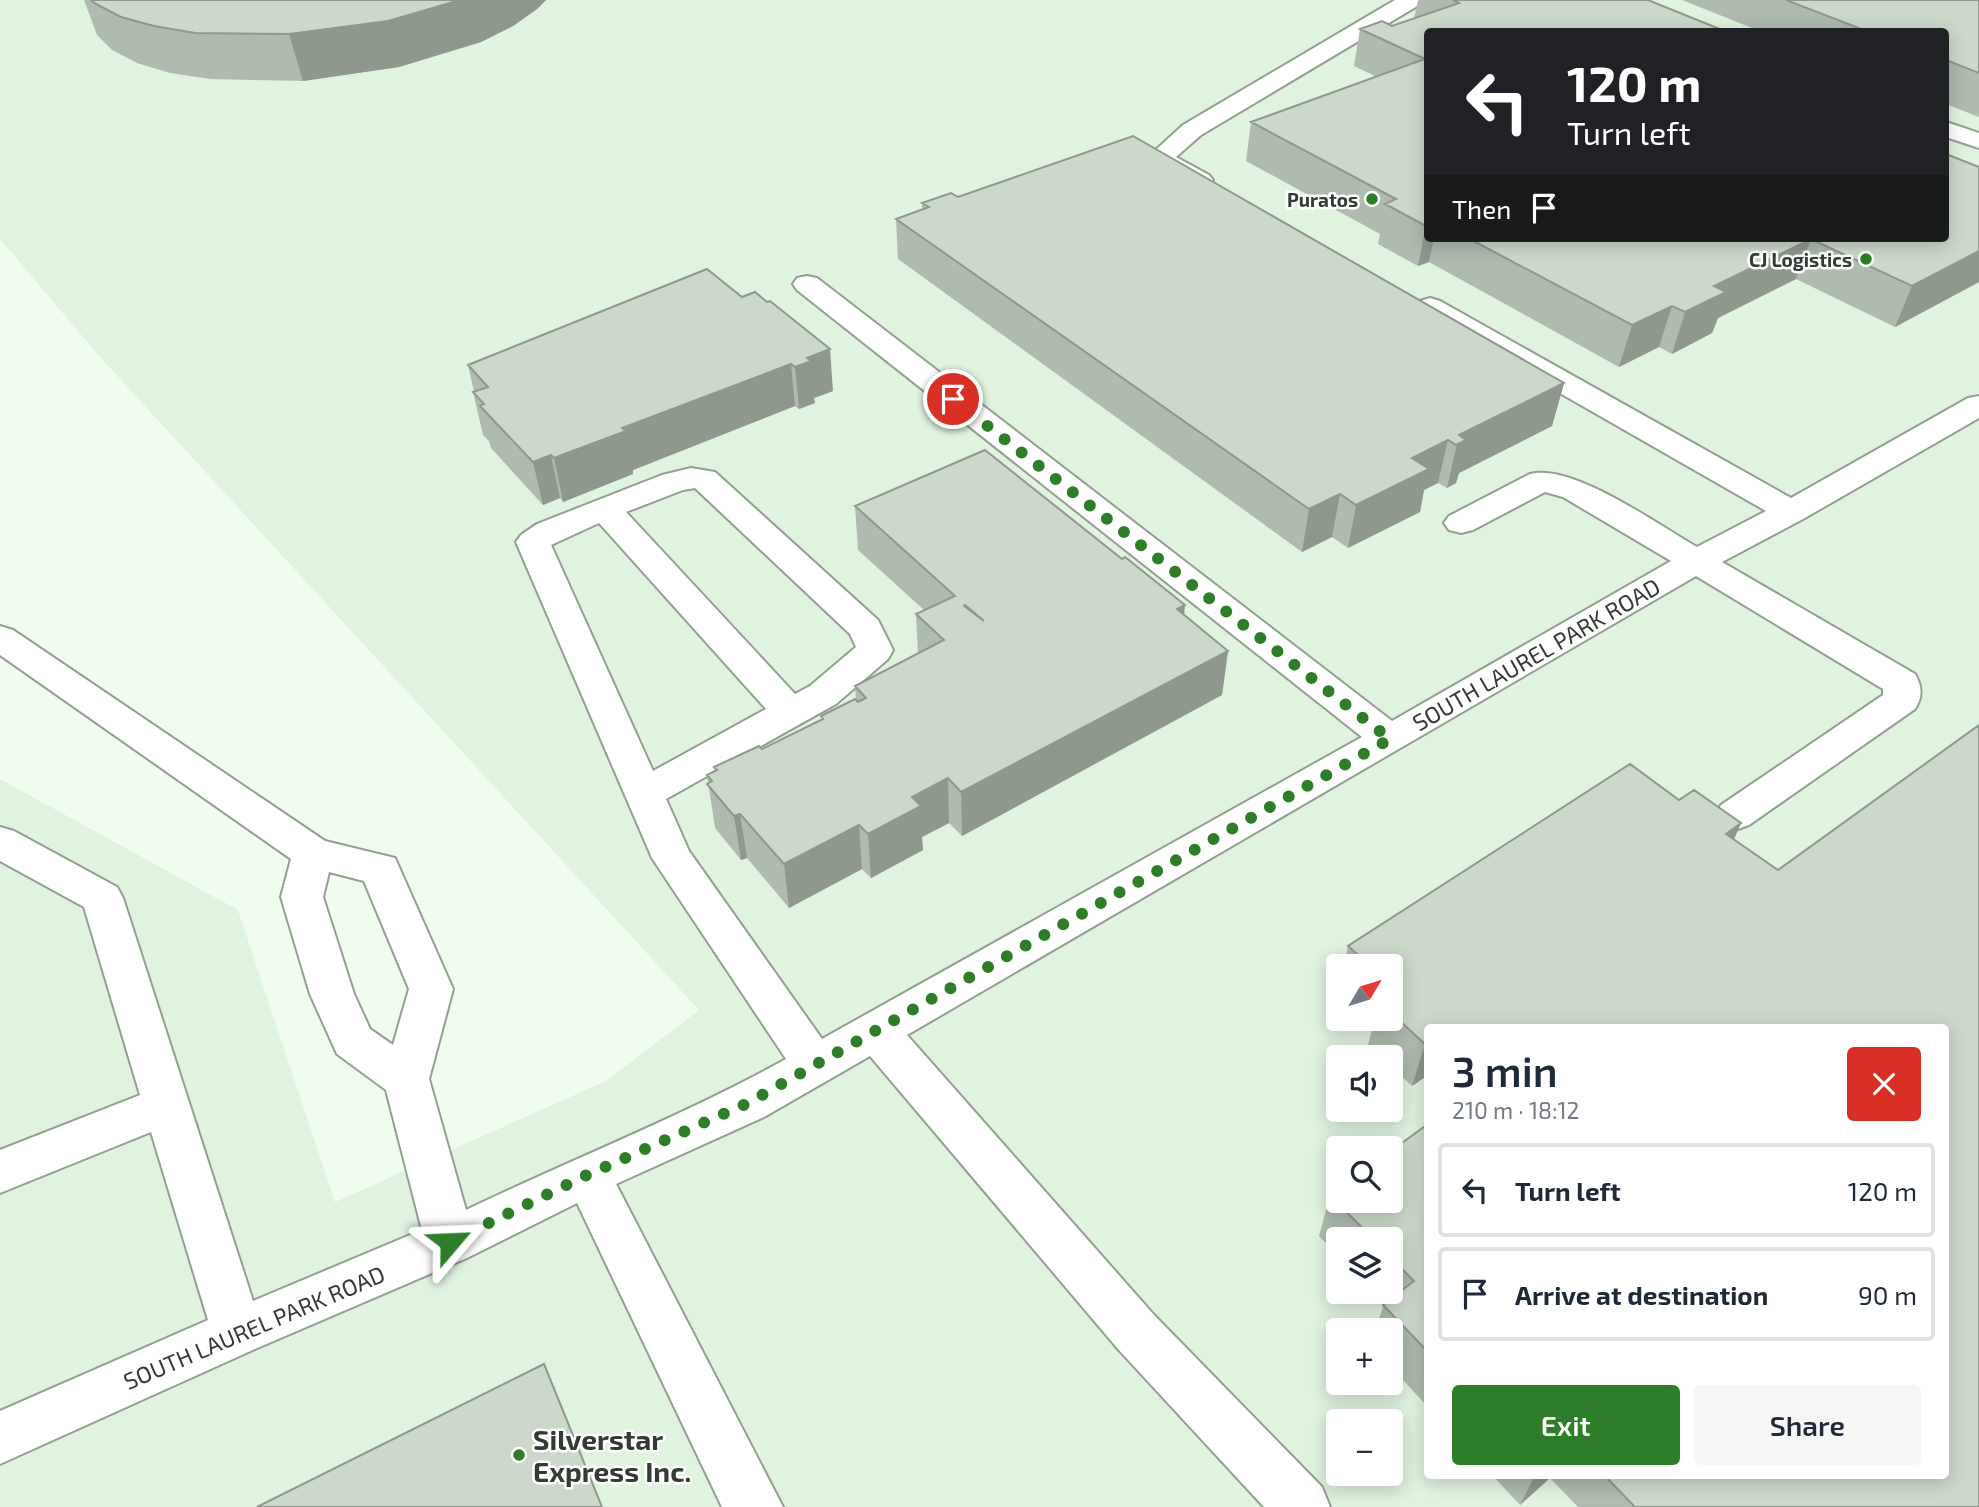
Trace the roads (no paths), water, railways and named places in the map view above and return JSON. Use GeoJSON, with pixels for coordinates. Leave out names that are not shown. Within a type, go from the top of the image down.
{"type":"FeatureCollection","features":[{"type":"Feature","properties":{"kind":"street"},"geometry":{"type":"LineString","coordinates":[[1220,191],[1160,158],[1192,130],[1411,0]]}},
{"type":"Feature","properties":{"kind":"street"},"geometry":{"type":"LineString","coordinates":[[1949,130],[1979,141]]}},
{"type":"Feature","properties":{"kind":"street"},"geometry":{"type":"LineString","coordinates":[[807,284],[1390,739]]}},
{"type":"Feature","properties":{"kind":"street"},"geometry":{"type":"LineString","coordinates":[[1401,292],[1679,446],[1791,512]]}},
{"type":"Feature","properties":{"kind":"street","name":"SOUTH LAUREL PARK ROAD"},"geometry":{"type":"LineString","coordinates":[[0,1438],[237,1332],[450,1242],[587,1175],[748,1103],[1390,739],[1695,562],[1791,512],[1979,405]]}},
{"type":"Feature","properties":{"kind":"street"},"geometry":{"type":"LineString","coordinates":[[642,794],[823,695],[875,650],[865,628],[705,479],[691,478],[673,482],[549,531],[533,542],[642,794],[672,858],[815,1065]]}},
{"type":"Feature","properties":{"kind":"street"},"geometry":{"type":"LineString","coordinates":[[1461,523],[1541,481],[1575,490],[1902,683],[1902,700],[1735,815]]}},
{"type":"Feature","properties":{"kind":"street"},"geometry":{"type":"LineString","coordinates":[[605,509],[792,713]]}},
{"type":"Feature","properties":{"kind":"street"},"geometry":{"type":"LineString","coordinates":[[0,638],[313,853],[380,869],[431,989],[406,1079],[450,1242]]}},
{"type":"Feature","properties":{"kind":"street"},"geometry":{"type":"LineString","coordinates":[[0,842],[102,898],[237,1332]]}},
{"type":"Feature","properties":{"kind":"street"},"geometry":{"type":"LineString","coordinates":[[313,853],[302,897],[332,993],[353,1041],[406,1079]]}},
{"type":"Feature","properties":{"kind":"street"},"geometry":{"type":"LineString","coordinates":[[876,1031],[1136,1332],[1303,1507]]}},
{"type":"Feature","properties":{"kind":"street"},"geometry":{"type":"LineString","coordinates":[[0,1172],[166,1105]]}},
{"type":"Feature","properties":{"kind":"street"},"geometry":{"type":"LineString","coordinates":[[587,1175],[742,1488],[755,1507]]}},
{"type":"Feature","properties":{"kind":"place","name":"Puratos"},"geometry":{"type":"Point","coordinates":[1372,199]}},
{"type":"Feature","properties":{"kind":"place","name":"CJ Logistics"},"geometry":{"type":"Point","coordinates":[1866,259]}},
{"type":"Feature","properties":{"kind":"place","name":"Silverstar Express Inc."},"geometry":{"type":"Point","coordinates":[519,1455]}}]}
